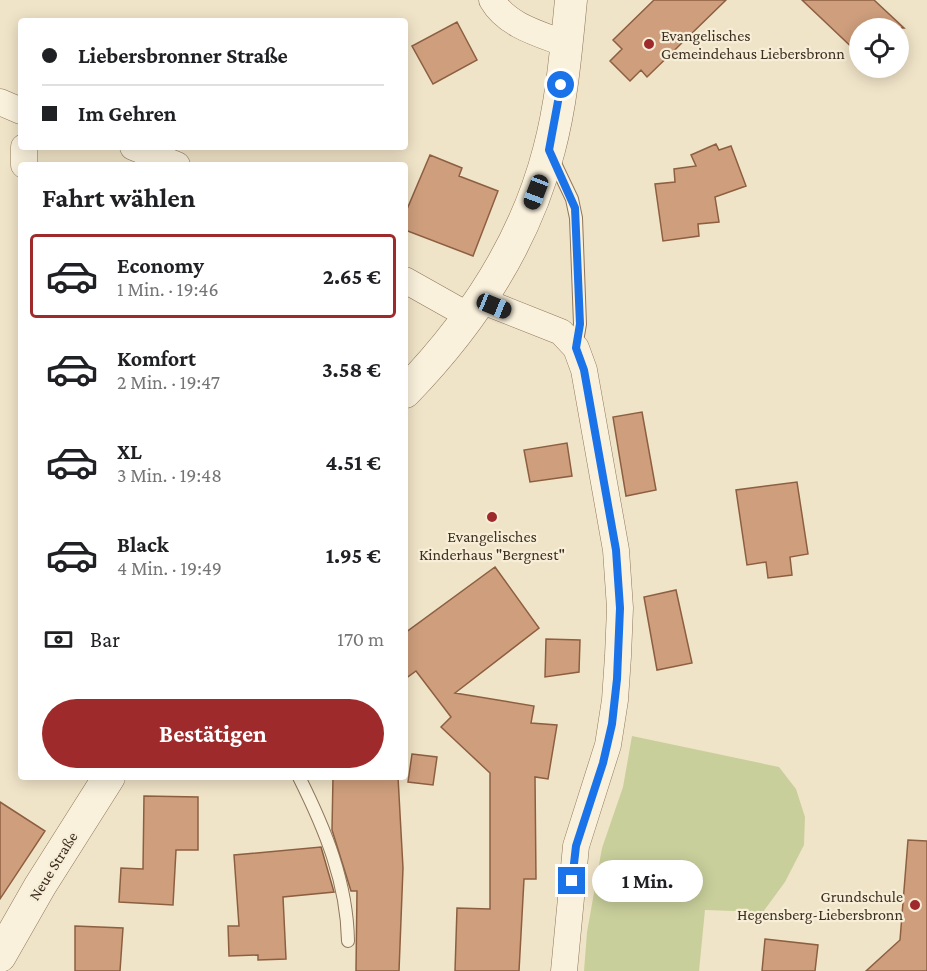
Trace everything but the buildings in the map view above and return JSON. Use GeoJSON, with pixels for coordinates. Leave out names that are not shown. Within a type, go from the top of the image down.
{"type":"FeatureCollection","features":[{"type":"Feature","properties":{"kind":"street"},"geometry":{"type":"LineString","coordinates":[[492,0],[515,22],[566,44]]}},
{"type":"Feature","properties":{"kind":"street"},"geometry":{"type":"LineString","coordinates":[[408,389],[435,360],[475,308],[517,237],[536,192],[549,150],[558,106],[571,0]]}},
{"type":"Feature","properties":{"kind":"street"},"geometry":{"type":"LineString","coordinates":[[0,102],[18,110]]}},
{"type":"Feature","properties":{"kind":"street"},"geometry":{"type":"LineString","coordinates":[[140,150],[170,162]]}},
{"type":"Feature","properties":{"kind":"street"},"geometry":{"type":"LineString","coordinates":[[408,281],[475,308],[561,332],[576,348],[584,370],[616,550],[620,608],[617,679],[612,724],[603,763],[576,846],[564,971]]}},
{"type":"Feature","properties":{"kind":"street","name":"Neue Straße"},"geometry":{"type":"LineString","coordinates":[[0,956],[40,886],[107,780]]}},
{"type":"Feature","properties":{"kind":"lane"},"geometry":{"type":"LineString","coordinates":[[549,150],[575,208],[580,324],[576,348]]}},
{"type":"Feature","properties":{"kind":"lane"},"geometry":{"type":"LineString","coordinates":[[300,780],[319,817],[337,865],[348,941]]}},
{"type":"Feature","properties":{"kind":"green space"},"geometry":{"type":"Polygon","coordinates":[[[632,736],[779,767],[796,789],[805,817],[804,845],[785,882],[763,912],[705,910],[699,971],[584,971],[587,932],[602,848],[623,787],[632,736]]]}},
{"type":"Feature","properties":{"kind":"place","name":"Evangelisches Gemeindehaus Liebersbronn"},"geometry":{"type":"Point","coordinates":[649,44]}},
{"type":"Feature","properties":{"kind":"place","name":"Evangelisches Kinderhaus \"Bergnest\""},"geometry":{"type":"Point","coordinates":[492,517]}},
{"type":"Feature","properties":{"kind":"place","name":"Grundschule Hegensberg-Liebersbronn"},"geometry":{"type":"Point","coordinates":[915,905]}},
{"type":"Feature","properties":{"kind":"route"},"geometry":{"type":"LineString","coordinates":[[561,85],[549,150],[575,208],[580,324],[576,348],[584,370],[616,550],[620,608],[617,679],[612,724],[603,763],[579,832],[572,881]]}}]}
